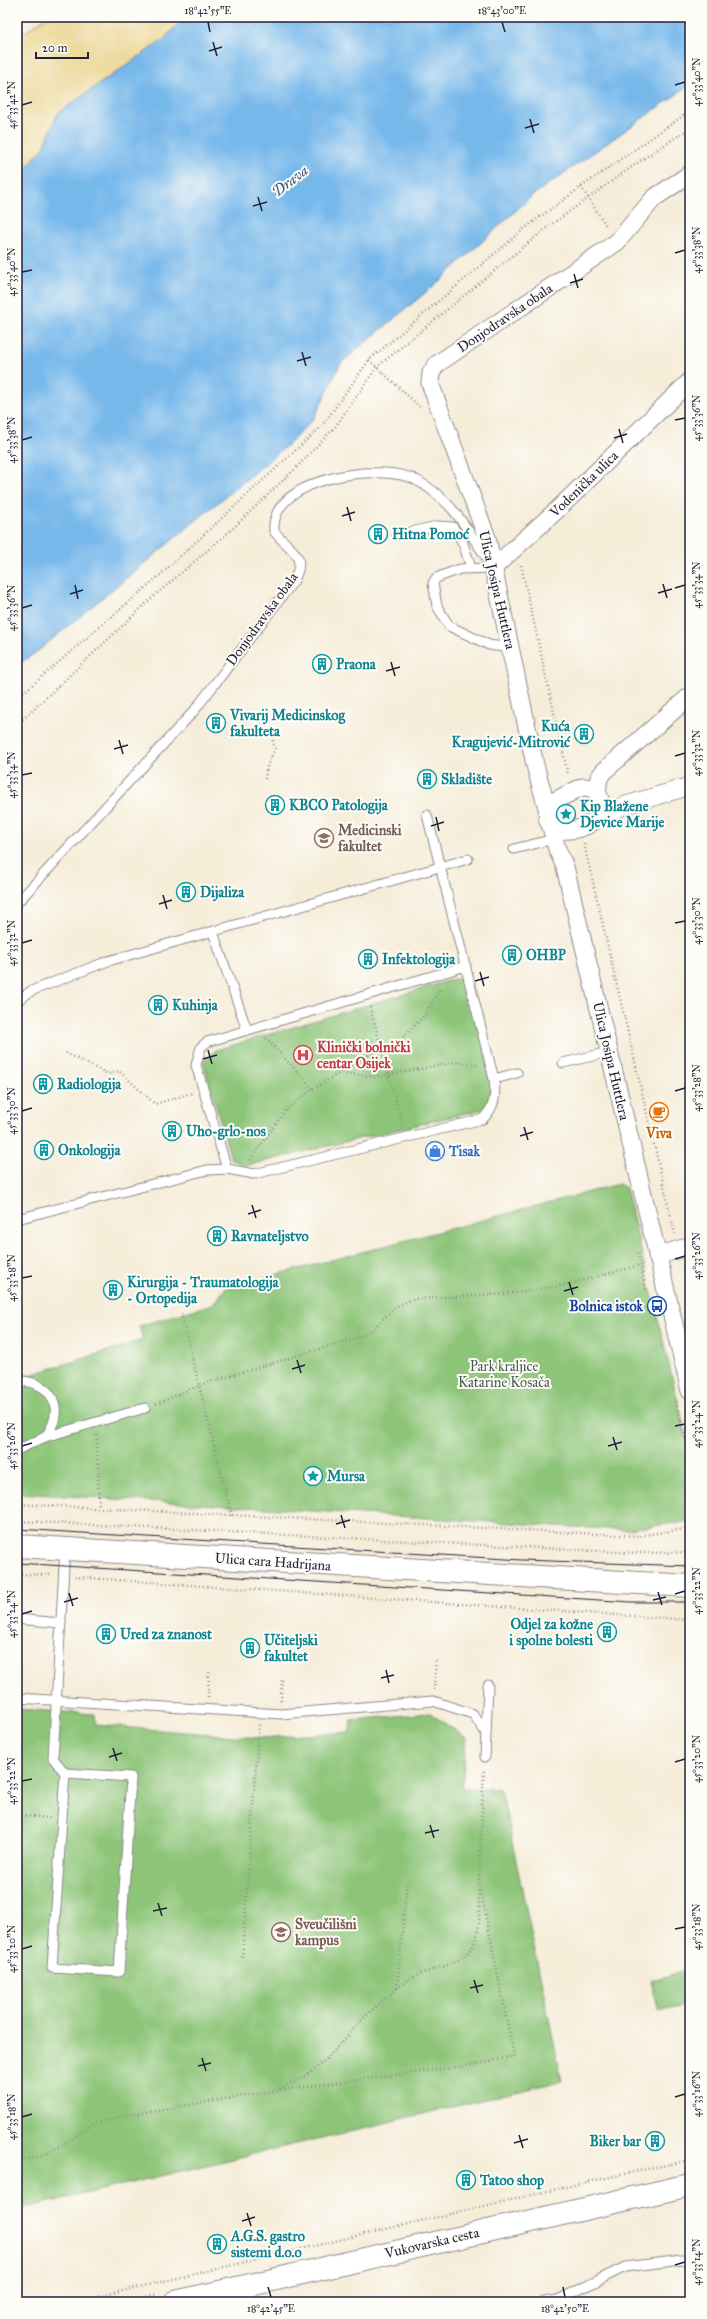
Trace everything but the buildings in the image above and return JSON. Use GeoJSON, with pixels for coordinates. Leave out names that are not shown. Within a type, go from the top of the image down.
{"type":"FeatureCollection","features":[{"type":"Feature","properties":{"kind":"main road","name":"Ulica cara Hadrijana"},"geometry":{"type":"LineString","coordinates":[[17,1546],[528,1578],[690,1586]]}},
{"type":"Feature","properties":{"kind":"main road","name":"Vukovarska cesta"},"geometry":{"type":"LineString","coordinates":[[175,2302],[690,2184]]}},
{"type":"Feature","properties":{"kind":"street","name":"Donjodravska obala"},"geometry":{"type":"LineString","coordinates":[[431,373],[437,364],[617,242],[654,198],[690,174]]}},
{"type":"Feature","properties":{"kind":"street","name":"Ulica Josipa Huttlera"},"geometry":{"type":"LineString","coordinates":[[431,373],[430,383],[487,538],[535,765],[554,840],[565,866],[657,1256]]}},
{"type":"Feature","properties":{"kind":"street","name":"Vodenička ulica"},"geometry":{"type":"LineString","coordinates":[[493,568],[557,510],[690,381]]}},
{"type":"Feature","properties":{"kind":"street"},"geometry":{"type":"LineString","coordinates":[[596,819],[601,811],[599,778],[603,772],[690,696]]}},
{"type":"Feature","properties":{"kind":"street","name":"Ulica Josipa Huttlera"},"geometry":{"type":"LineString","coordinates":[[535,765],[549,784],[558,790],[570,792]]}},
{"type":"Feature","properties":{"kind":"street"},"geometry":{"type":"LineString","coordinates":[[623,806],[613,805],[588,787],[570,792],[552,802],[549,817],[559,830],[577,830],[623,806],[690,786]]}},
{"type":"Feature","properties":{"kind":"street","name":"Ulica Josipa Huttlera"},"geometry":{"type":"LineString","coordinates":[[565,866],[568,842],[577,830]]}},
{"type":"Feature","properties":{"kind":"street"},"geometry":{"type":"LineString","coordinates":[[690,1246],[657,1256],[690,1391]]}},
{"type":"Feature","properties":{"kind":"lane","name":"Donjodravska obala"},"geometry":{"type":"LineString","coordinates":[[17,903],[194,711],[293,582],[300,570],[298,559],[294,550],[274,531],[273,522],[281,507],[295,494],[310,484],[331,478],[371,473],[392,474],[417,481],[456,511],[493,568]]}},
{"type":"Feature","properties":{"kind":"lane"},"geometry":{"type":"LineString","coordinates":[[397,535],[437,526],[453,527],[462,544],[471,568]]}},
{"type":"Feature","properties":{"kind":"lane"},"geometry":{"type":"LineString","coordinates":[[493,568],[460,569],[436,578],[433,583],[437,606],[449,626],[489,644],[510,648]]}},
{"type":"Feature","properties":{"kind":"lane"},"geometry":{"type":"LineString","coordinates":[[17,1219],[207,1170],[226,1169],[240,1173],[254,1174],[483,1120],[493,1108],[496,1098],[494,1080],[427,815]]}},
{"type":"Feature","properties":{"kind":"lane"},"geometry":{"type":"LineString","coordinates":[[514,849],[554,840]]}},
{"type":"Feature","properties":{"kind":"lane"},"geometry":{"type":"LineString","coordinates":[[17,1001],[31,991],[108,961],[468,860]]}},
{"type":"Feature","properties":{"kind":"lane"},"geometry":{"type":"LineString","coordinates":[[213,932],[247,1030]]}},
{"type":"Feature","properties":{"kind":"lane"},"geometry":{"type":"LineString","coordinates":[[226,1169],[196,1065],[201,1047],[207,1042],[256,1027],[466,966]]}},
{"type":"Feature","properties":{"kind":"lane"},"geometry":{"type":"LineString","coordinates":[[563,1062],[609,1052]]}},
{"type":"Feature","properties":{"kind":"lane"},"geometry":{"type":"LineString","coordinates":[[494,1080],[517,1073]]}},
{"type":"Feature","properties":{"kind":"lane"},"geometry":{"type":"LineString","coordinates":[[17,1381],[27,1381],[38,1384],[46,1390],[52,1398],[56,1408],[55,1419],[52,1429],[45,1437]]}},
{"type":"Feature","properties":{"kind":"lane"},"geometry":{"type":"LineString","coordinates":[[17,1450],[21,1444],[145,1408]]}},
{"type":"Feature","properties":{"kind":"lane"},"geometry":{"type":"LineString","coordinates":[[65,1549],[53,1758],[65,1773],[52,1968],[119,1972],[131,1777],[65,1773]]}},
{"type":"Feature","properties":{"kind":"lane"},"geometry":{"type":"LineString","coordinates":[[17,1620],[61,1623]]}},
{"type":"Feature","properties":{"kind":"lane"},"geometry":{"type":"LineString","coordinates":[[485,1757],[488,1685]]}},
{"type":"Feature","properties":{"kind":"lane"},"geometry":{"type":"LineString","coordinates":[[17,1698],[281,1714],[433,1702],[472,1714],[486,1733]]}},
{"type":"Feature","properties":{"kind":"lane"},"geometry":{"type":"LineString","coordinates":[[544,2302],[558,2300],[625,2267],[690,2258]]}},
{"type":"Feature","properties":{"kind":"path"},"geometry":{"type":"LineString","coordinates":[[17,698],[160,575],[322,426],[369,360],[520,233],[581,187],[690,111]]}},
{"type":"Feature","properties":{"kind":"path"},"geometry":{"type":"LineString","coordinates":[[17,725],[152,598],[230,531],[296,468],[335,427],[377,367],[550,226],[690,128]]}},
{"type":"Feature","properties":{"kind":"path"},"geometry":{"type":"LineString","coordinates":[[581,187],[603,220]]}},
{"type":"Feature","properties":{"kind":"path"},"geometry":{"type":"LineString","coordinates":[[369,360],[424,412]]}},
{"type":"Feature","properties":{"kind":"path"},"geometry":{"type":"LineString","coordinates":[[265,778],[267,766],[275,749],[272,738]]}},
{"type":"Feature","properties":{"kind":"path"},"geometry":{"type":"LineString","coordinates":[[240,1173],[286,1110],[313,1089],[382,1047],[399,1041],[425,1015],[450,970]]}},
{"type":"Feature","properties":{"kind":"path"},"geometry":{"type":"LineString","coordinates":[[367,995],[406,1138]]}},
{"type":"Feature","properties":{"kind":"path"},"geometry":{"type":"LineString","coordinates":[[256,1027],[313,1089]]}},
{"type":"Feature","properties":{"kind":"path"},"geometry":{"type":"LineString","coordinates":[[66,1053],[108,1074],[119,1071],[155,1104],[203,1090]]}},
{"type":"Feature","properties":{"kind":"path"},"geometry":{"type":"LineString","coordinates":[[341,1073],[376,1077],[456,1062],[491,1068]]}},
{"type":"Feature","properties":{"kind":"path"},"geometry":{"type":"LineString","coordinates":[[145,1408],[200,1385],[356,1338],[372,1330],[395,1307],[413,1300],[504,1294],[564,1285],[640,1265]]}},
{"type":"Feature","properties":{"kind":"path"},"geometry":{"type":"LineString","coordinates":[[181,1313],[232,1517]]}},
{"type":"Feature","properties":{"kind":"path"},"geometry":{"type":"LineString","coordinates":[[97,1422],[99,1510]]}},
{"type":"Feature","properties":{"kind":"path"},"geometry":{"type":"LineString","coordinates":[[17,1504],[232,1517],[638,1536],[690,1528]]}},
{"type":"Feature","properties":{"kind":"path"},"geometry":{"type":"LineString","coordinates":[[17,1520],[638,1553],[690,1552]]}},
{"type":"Feature","properties":{"kind":"path"},"geometry":{"type":"LineString","coordinates":[[17,1574],[64,1576],[690,1620]]}},
{"type":"Feature","properties":{"kind":"path"},"geometry":{"type":"LineString","coordinates":[[433,1702],[436,1660]]}},
{"type":"Feature","properties":{"kind":"path"},"geometry":{"type":"LineString","coordinates":[[208,1709],[209,1671]]}},
{"type":"Feature","properties":{"kind":"path"},"geometry":{"type":"LineString","coordinates":[[281,1714],[282,1678]]}},
{"type":"Feature","properties":{"kind":"path"},"geometry":{"type":"LineString","coordinates":[[242,1957],[260,1713]]}},
{"type":"Feature","properties":{"kind":"path"},"geometry":{"type":"LineString","coordinates":[[274,2091],[300,2081],[327,2060],[362,2020],[397,1988],[408,1980],[462,1958],[474,1944],[480,1920],[479,1890],[485,1757]]}},
{"type":"Feature","properties":{"kind":"path"},"geometry":{"type":"LineString","coordinates":[[17,1815],[62,1819]]}},
{"type":"Feature","properties":{"kind":"path"},"geometry":{"type":"LineString","coordinates":[[397,1988],[407,1882]]}},
{"type":"Feature","properties":{"kind":"path"},"geometry":{"type":"LineString","coordinates":[[17,2160],[38,2157],[62,2145],[95,2124],[121,2116],[274,2091],[472,2066],[514,2056],[481,1891]]}},
{"type":"Feature","properties":{"kind":"path"},"geometry":{"type":"LineString","coordinates":[[75,2302],[579,2184],[690,2160]]}},
{"type":"Feature","properties":{"kind":"green space"},"geometry":{"type":"Polygon","coordinates":[[[461,977],[472,986],[494,1095],[483,1109],[245,1166],[231,1159],[203,1061],[216,1050],[461,977]]]}},
{"type":"Feature","properties":{"kind":"green space","name":"Park kraljice Katarine Kosača"},"geometry":{"type":"Polygon","coordinates":[[[619,1184],[626,1188],[690,1451],[690,1521],[623,1530],[17,1493],[17,1379],[143,1340],[139,1326],[213,1304],[226,1288],[619,1184]]]}},
{"type":"Feature","properties":{"kind":"green space","name":"Sveučilišni kampus"},"geometry":{"type":"Polygon","coordinates":[[[17,1709],[95,1714],[96,1725],[260,1738],[350,1732],[351,1720],[430,1713],[466,1738],[462,1788],[501,1789],[562,2081],[17,2210],[17,1709]]]}},
{"type":"Feature","properties":{"kind":"green space"},"geometry":{"type":"Polygon","coordinates":[[[690,1970],[690,2003],[659,2011],[651,1980],[690,1970]]]}},
{"type":"Feature","properties":{"kind":"sand"},"geometry":{"type":"Polygon","coordinates":[[[46,17],[185,17],[164,39],[58,113],[44,147],[17,179],[17,38],[46,17]]]}},
{"type":"Feature","properties":{"kind":"water","name":"Drava"},"geometry":{"type":"Polygon","coordinates":[[[185,17],[690,17],[690,85],[533,195],[437,283],[341,363],[314,418],[290,443],[38,651],[17,665],[17,179],[44,147],[58,113],[164,39],[185,17]]]}},
{"type":"Feature","properties":{"kind":"tram line"},"geometry":{"type":"LineString","coordinates":[[17,1529],[522,1560],[690,1566]]}},
{"type":"Feature","properties":{"kind":"tram line"},"geometry":{"type":"LineString","coordinates":[[17,1563],[631,1602],[690,1602]]}},
{"type":"Feature","properties":{"kind":"place","name":"Hitna Pomoć"},"geometry":{"type":"Point","coordinates":[378,534]}},
{"type":"Feature","properties":{"kind":"place","name":"Praona"},"geometry":{"type":"Point","coordinates":[322,664]}},
{"type":"Feature","properties":{"kind":"place","name":"Vivarij Medicinskog fakulteta"},"geometry":{"type":"Point","coordinates":[216,723]}},
{"type":"Feature","properties":{"kind":"place","name":"Kuća Kragujević-Mitrović"},"geometry":{"type":"Point","coordinates":[584,734]}},
{"type":"Feature","properties":{"kind":"place","name":"Skladište"},"geometry":{"type":"Point","coordinates":[427,779]}},
{"type":"Feature","properties":{"kind":"place","name":"KBCO Patologija"},"geometry":{"type":"Point","coordinates":[275,805]}},
{"type":"Feature","properties":{"kind":"place","name":"Kip Blažene Djevice Marije"},"geometry":{"type":"Point","coordinates":[566,814]}},
{"type":"Feature","properties":{"kind":"place","name":"Medicinski fakultet"},"geometry":{"type":"Point","coordinates":[324,838]}},
{"type":"Feature","properties":{"kind":"place","name":"Dijaliza"},"geometry":{"type":"Point","coordinates":[186,892]}},
{"type":"Feature","properties":{"kind":"place","name":"OHBP"},"geometry":{"type":"Point","coordinates":[512,955]}},
{"type":"Feature","properties":{"kind":"place","name":"Infektologija"},"geometry":{"type":"Point","coordinates":[368,959]}},
{"type":"Feature","properties":{"kind":"place","name":"Kuhinja"},"geometry":{"type":"Point","coordinates":[158,1005]}},
{"type":"Feature","properties":{"kind":"place","name":"Klinički bolnički centar Osijek"},"geometry":{"type":"Point","coordinates":[303,1055]}},
{"type":"Feature","properties":{"kind":"place","name":"Radiologija"},"geometry":{"type":"Point","coordinates":[43,1084]}},
{"type":"Feature","properties":{"kind":"place","name":"Viva"},"geometry":{"type":"Point","coordinates":[659,1112]}},
{"type":"Feature","properties":{"kind":"place","name":"Uho-grlo-nos"},"geometry":{"type":"Point","coordinates":[172,1131]}},
{"type":"Feature","properties":{"kind":"place","name":"Onkologija"},"geometry":{"type":"Point","coordinates":[44,1150]}},
{"type":"Feature","properties":{"kind":"place","name":"Tisak"},"geometry":{"type":"Point","coordinates":[435,1151]}},
{"type":"Feature","properties":{"kind":"place","name":"Ravnateljstvo"},"geometry":{"type":"Point","coordinates":[217,1236]}},
{"type":"Feature","properties":{"kind":"place","name":"Kirurgija - Traumatologija - Ortopedija"},"geometry":{"type":"Point","coordinates":[113,1290]}},
{"type":"Feature","properties":{"kind":"place","name":"Bolnica istok"},"geometry":{"type":"Point","coordinates":[657,1306]}},
{"type":"Feature","properties":{"kind":"place","name":"Mursa"},"geometry":{"type":"Point","coordinates":[313,1476]}},
{"type":"Feature","properties":{"kind":"place","name":"Odjel za kožne i spolne bolesti"},"geometry":{"type":"Point","coordinates":[607,1632]}},
{"type":"Feature","properties":{"kind":"place","name":"Ured za znanost"},"geometry":{"type":"Point","coordinates":[106,1634]}},
{"type":"Feature","properties":{"kind":"place","name":"Učiteljski fakultet"},"geometry":{"type":"Point","coordinates":[250,1648]}},
{"type":"Feature","properties":{"kind":"place","name":"Sveučilišni kampus"},"geometry":{"type":"Point","coordinates":[281,1932]}},
{"type":"Feature","properties":{"kind":"place","name":"Biker bar"},"geometry":{"type":"Point","coordinates":[655,2141]}},
{"type":"Feature","properties":{"kind":"place","name":"Tatoo shop"},"geometry":{"type":"Point","coordinates":[466,2180]}},
{"type":"Feature","properties":{"kind":"place","name":"A.G.S. gastro sistemi d.o.o"},"geometry":{"type":"Point","coordinates":[217,2244]}}]}
